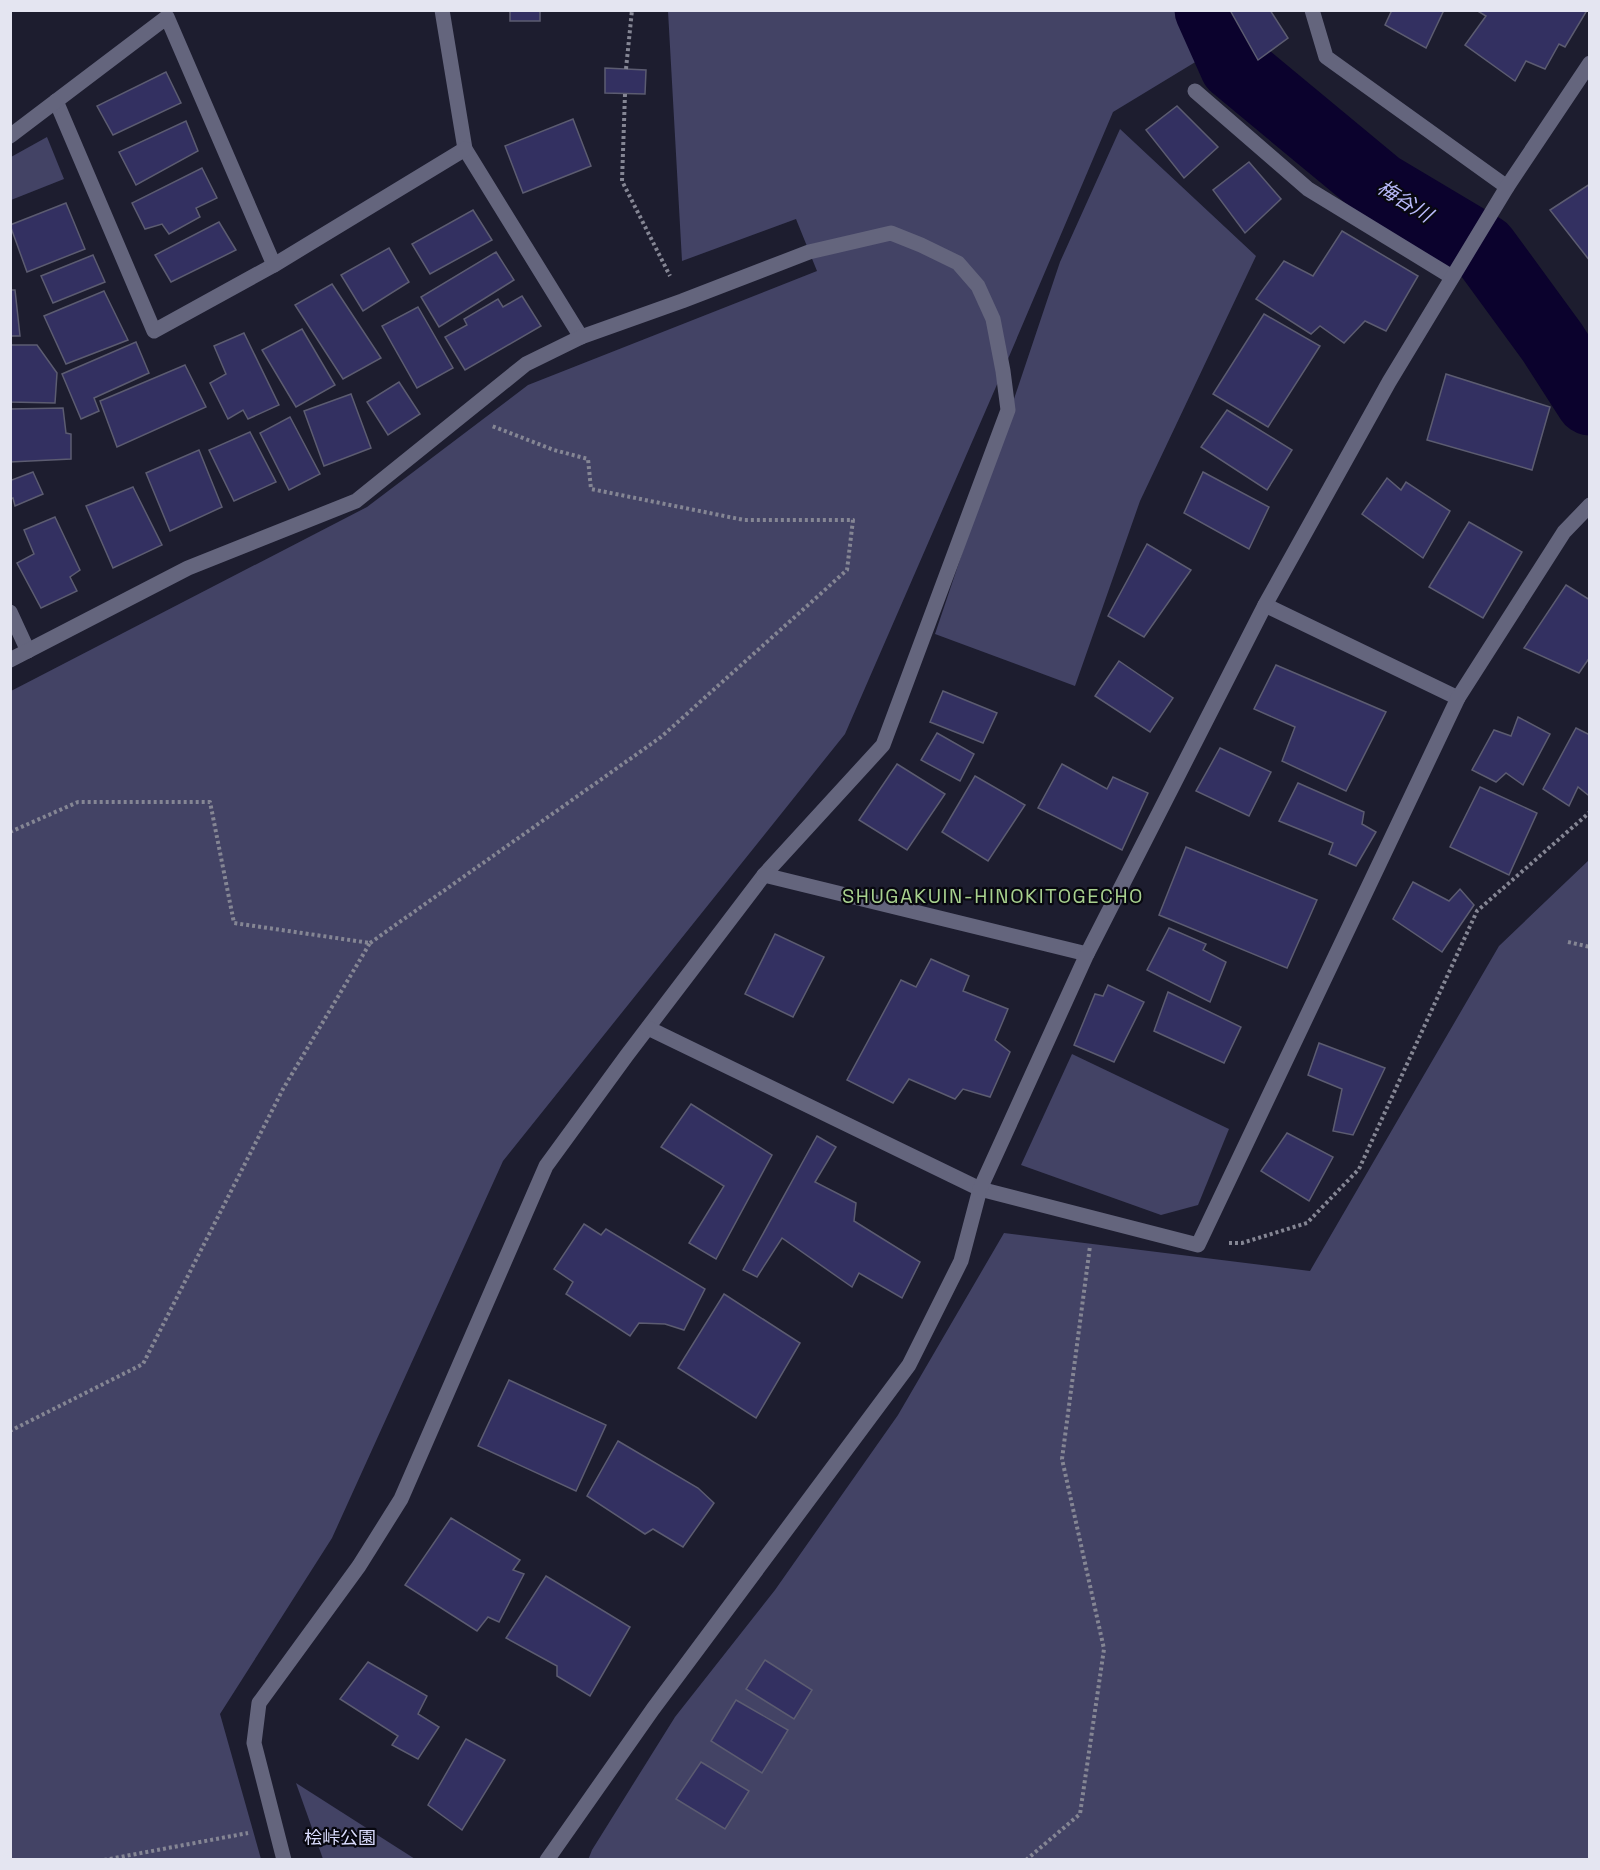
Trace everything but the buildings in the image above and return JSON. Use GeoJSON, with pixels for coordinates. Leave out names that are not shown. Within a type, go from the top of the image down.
{"type":"FeatureCollection","features":[{"type":"Feature","properties":{"kind":"street"},"geometry":{"type":"LineString","coordinates":[[442,10],[465,149],[581,337]]}},
{"type":"Feature","properties":{"kind":"street"},"geometry":{"type":"LineString","coordinates":[[1312,10],[1326,57],[1507,187]]}},
{"type":"Feature","properties":{"kind":"street"},"geometry":{"type":"LineString","coordinates":[[10,136],[169,14],[274,265]]}},
{"type":"Feature","properties":{"kind":"street"},"geometry":{"type":"LineString","coordinates":[[547,1860],[653,1709],[909,1365],[962,1261],[980,1189],[1087,954],[1265,605],[1389,382],[1507,187],[1590,63]]}},
{"type":"Feature","properties":{"kind":"street"},"geometry":{"type":"LineString","coordinates":[[1194,91],[1308,189],[1452,277]]}},
{"type":"Feature","properties":{"kind":"street"},"geometry":{"type":"LineString","coordinates":[[56,102],[154,331],[274,265],[465,149]]}},
{"type":"Feature","properties":{"kind":"street"},"geometry":{"type":"LineString","coordinates":[[10,660],[188,568],[356,501],[526,364],[581,337],[809,252],[891,233],[958,263],[978,286],[993,319],[1008,410],[884,745],[764,875],[546,1166],[401,1499],[359,1566],[259,1703],[254,1743],[284,1860]]}},
{"type":"Feature","properties":{"kind":"street"},"geometry":{"type":"LineString","coordinates":[[648,1028],[980,1189],[1198,1245],[1458,698],[1564,532],[1590,505]]}},
{"type":"Feature","properties":{"kind":"street"},"geometry":{"type":"LineString","coordinates":[[1265,605],[1458,698]]}},
{"type":"Feature","properties":{"kind":"street"},"geometry":{"type":"LineString","coordinates":[[10,612],[28,651]]}},
{"type":"Feature","properties":{"kind":"street"},"geometry":{"type":"LineString","coordinates":[[764,875],[1087,954]]}},
{"type":"Feature","properties":{"kind":"path"},"geometry":{"type":"LineString","coordinates":[[626,69],[632,10]]}},
{"type":"Feature","properties":{"kind":"path"},"geometry":{"type":"LineString","coordinates":[[625,94],[622,181],[682,301]]}},
{"type":"Feature","properties":{"kind":"path"},"geometry":{"type":"LineString","coordinates":[[10,1431],[143,1364],[283,1089],[370,943],[662,737],[847,570],[853,520],[744,520],[591,489],[588,459],[554,450],[464,414]]}},
{"type":"Feature","properties":{"kind":"path"},"geometry":{"type":"LineString","coordinates":[[10,832],[78,802],[210,802],[234,923],[370,943]]}},
{"type":"Feature","properties":{"kind":"path"},"geometry":{"type":"LineString","coordinates":[[1198,1245],[1242,1243],[1307,1223],[1359,1169],[1477,911],[1590,812]]}},
{"type":"Feature","properties":{"kind":"path"},"geometry":{"type":"LineString","coordinates":[[1568,942],[1590,947]]}},
{"type":"Feature","properties":{"kind":"path"},"geometry":{"type":"LineString","coordinates":[[1026,1860],[1080,1814],[1104,1649],[1062,1459],[1094,1218]]}},
{"type":"Feature","properties":{"kind":"path"},"geometry":{"type":"LineString","coordinates":[[104,1860],[276,1828]]}},
{"type":"Feature","properties":{"kind":"green space"},"geometry":{"type":"Polygon","coordinates":[[[668,11],[1184,11],[1202,58],[1113,112],[845,734],[503,1161],[332,1538],[220,1714],[261,1859],[11,1860],[11,691],[367,507],[528,385],[817,271],[796,219],[682,261],[668,11]]]}},
{"type":"Feature","properties":{"kind":"green space"},"geometry":{"type":"Polygon","coordinates":[[[1120,129],[1256,256],[1140,501],[1075,686],[935,634],[1060,262],[1120,129]]]}},
{"type":"Feature","properties":{"kind":"green space"},"geometry":{"type":"Polygon","coordinates":[[[47,137],[64,179],[11,200],[11,157],[47,137]]]}},
{"type":"Feature","properties":{"kind":"green space"},"geometry":{"type":"Polygon","coordinates":[[[1589,860],[1589,1859],[588,1860],[675,1717],[775,1590],[898,1415],[1004,1233],[1310,1271],[1499,946],[1589,860]]]}},
{"type":"Feature","properties":{"kind":"green space"},"geometry":{"type":"Polygon","coordinates":[[[1072,1054],[1229,1129],[1198,1205],[1161,1215],[1021,1165],[1072,1054]]]}},
{"type":"Feature","properties":{"kind":"green space","name":"桧峠公園"},"geometry":{"type":"Polygon","coordinates":[[[296,1783],[415,1859],[323,1859],[296,1783]]]}},
{"type":"Feature","properties":{"kind":"waterway","name":"梅谷川"},"geometry":{"type":"LineString","coordinates":[[1209,10],[1234,66],[1380,187],[1484,249],[1552,342],[1590,401]]}},
{"type":"Feature","properties":{"kind":"district","name":"SHUGAKUIN-HINOKITOGECHO"},"geometry":{"type":"Point","coordinates":[993,896]}}]}
